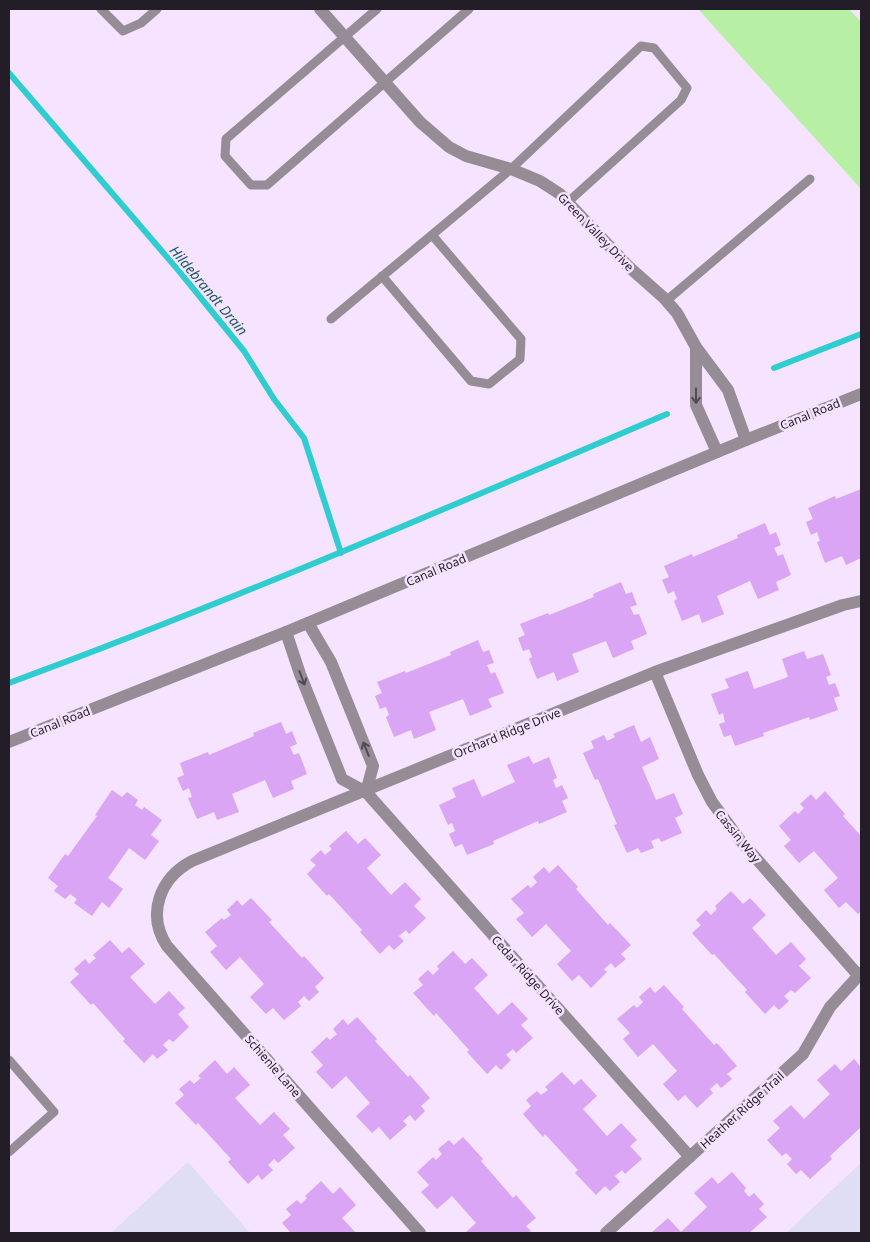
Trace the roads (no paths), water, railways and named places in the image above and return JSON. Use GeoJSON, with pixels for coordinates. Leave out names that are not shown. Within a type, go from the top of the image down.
{"type":"FeatureCollection","features":[{"type":"Feature","properties":{"kind":"street","name":"Green Valley Drive"},"geometry":{"type":"LineString","coordinates":[[320,9],[420,122],[449,147],[466,156],[511,169],[540,181],[560,194],[629,267],[666,301],[677,313],[696,347],[728,390],[746,440]]}},
{"type":"Feature","properties":{"kind":"street","name":"Green Valley Drive"},"geometry":{"type":"LineString","coordinates":[[696,347],[696,405],[717,452]]}},
{"type":"Feature","properties":{"kind":"street","name":"Canal Road"},"geometry":{"type":"LineString","coordinates":[[9,742],[286,632],[861,394]]}},
{"type":"Feature","properties":{"kind":"street","name":"Orchard Ridge Drive"},"geometry":{"type":"LineString","coordinates":[[164,886],[175,872],[192,861],[366,792],[655,672],[861,601]]}},
{"type":"Feature","properties":{"kind":"street"},"geometry":{"type":"LineString","coordinates":[[308,623],[331,662],[373,766],[366,792]]}},
{"type":"Feature","properties":{"kind":"street","name":"Cedar Ridge Drive"},"geometry":{"type":"LineString","coordinates":[[286,632],[300,674],[342,779],[366,792],[690,1157]]}},
{"type":"Feature","properties":{"kind":"street","name":"Cassin Way"},"geometry":{"type":"LineString","coordinates":[[655,672],[698,775],[712,802],[740,840],[860,974]]}},
{"type":"Feature","properties":{"kind":"street","name":"Schienle Lane"},"geometry":{"type":"LineString","coordinates":[[164,886],[158,905],[157,920],[161,937],[167,946],[420,1233]]}},
{"type":"Feature","properties":{"kind":"street","name":"Heather Ridge Trail"},"geometry":{"type":"LineString","coordinates":[[606,1233],[803,1054],[830,1007],[860,974]]}},
{"type":"Feature","properties":{"kind":"lane"},"geometry":{"type":"LineString","coordinates":[[101,9],[123,31],[141,22],[157,9]]}},
{"type":"Feature","properties":{"kind":"lane"},"geometry":{"type":"LineString","coordinates":[[377,9],[226,139],[225,156],[251,185],[267,185],[470,9]]}},
{"type":"Feature","properties":{"kind":"lane"},"geometry":{"type":"LineString","coordinates":[[330,319],[511,169],[641,46],[654,48],[687,88],[682,100],[568,202]]}},
{"type":"Feature","properties":{"kind":"lane"},"geometry":{"type":"LineString","coordinates":[[666,301],[810,179]]}},
{"type":"Feature","properties":{"kind":"lane"},"geometry":{"type":"LineString","coordinates":[[382,276],[471,381],[489,384],[508,369],[520,358],[521,339],[432,235]]}},
{"type":"Feature","properties":{"kind":"lane"},"geometry":{"type":"LineString","coordinates":[[9,1060],[54,1112],[9,1152]]}},
{"type":"Feature","properties":{"kind":"waterway","name":"Hildebrandt Drain"},"geometry":{"type":"LineString","coordinates":[[9,73],[179,271],[244,351],[274,399],[304,438],[341,553]]}},
{"type":"Feature","properties":{"kind":"waterway"},"geometry":{"type":"LineString","coordinates":[[774,368],[861,334]]}},
{"type":"Feature","properties":{"kind":"waterway","name":"Hildebrandt Drain"},"geometry":{"type":"LineString","coordinates":[[9,683],[258,586],[667,414]]}}]}
